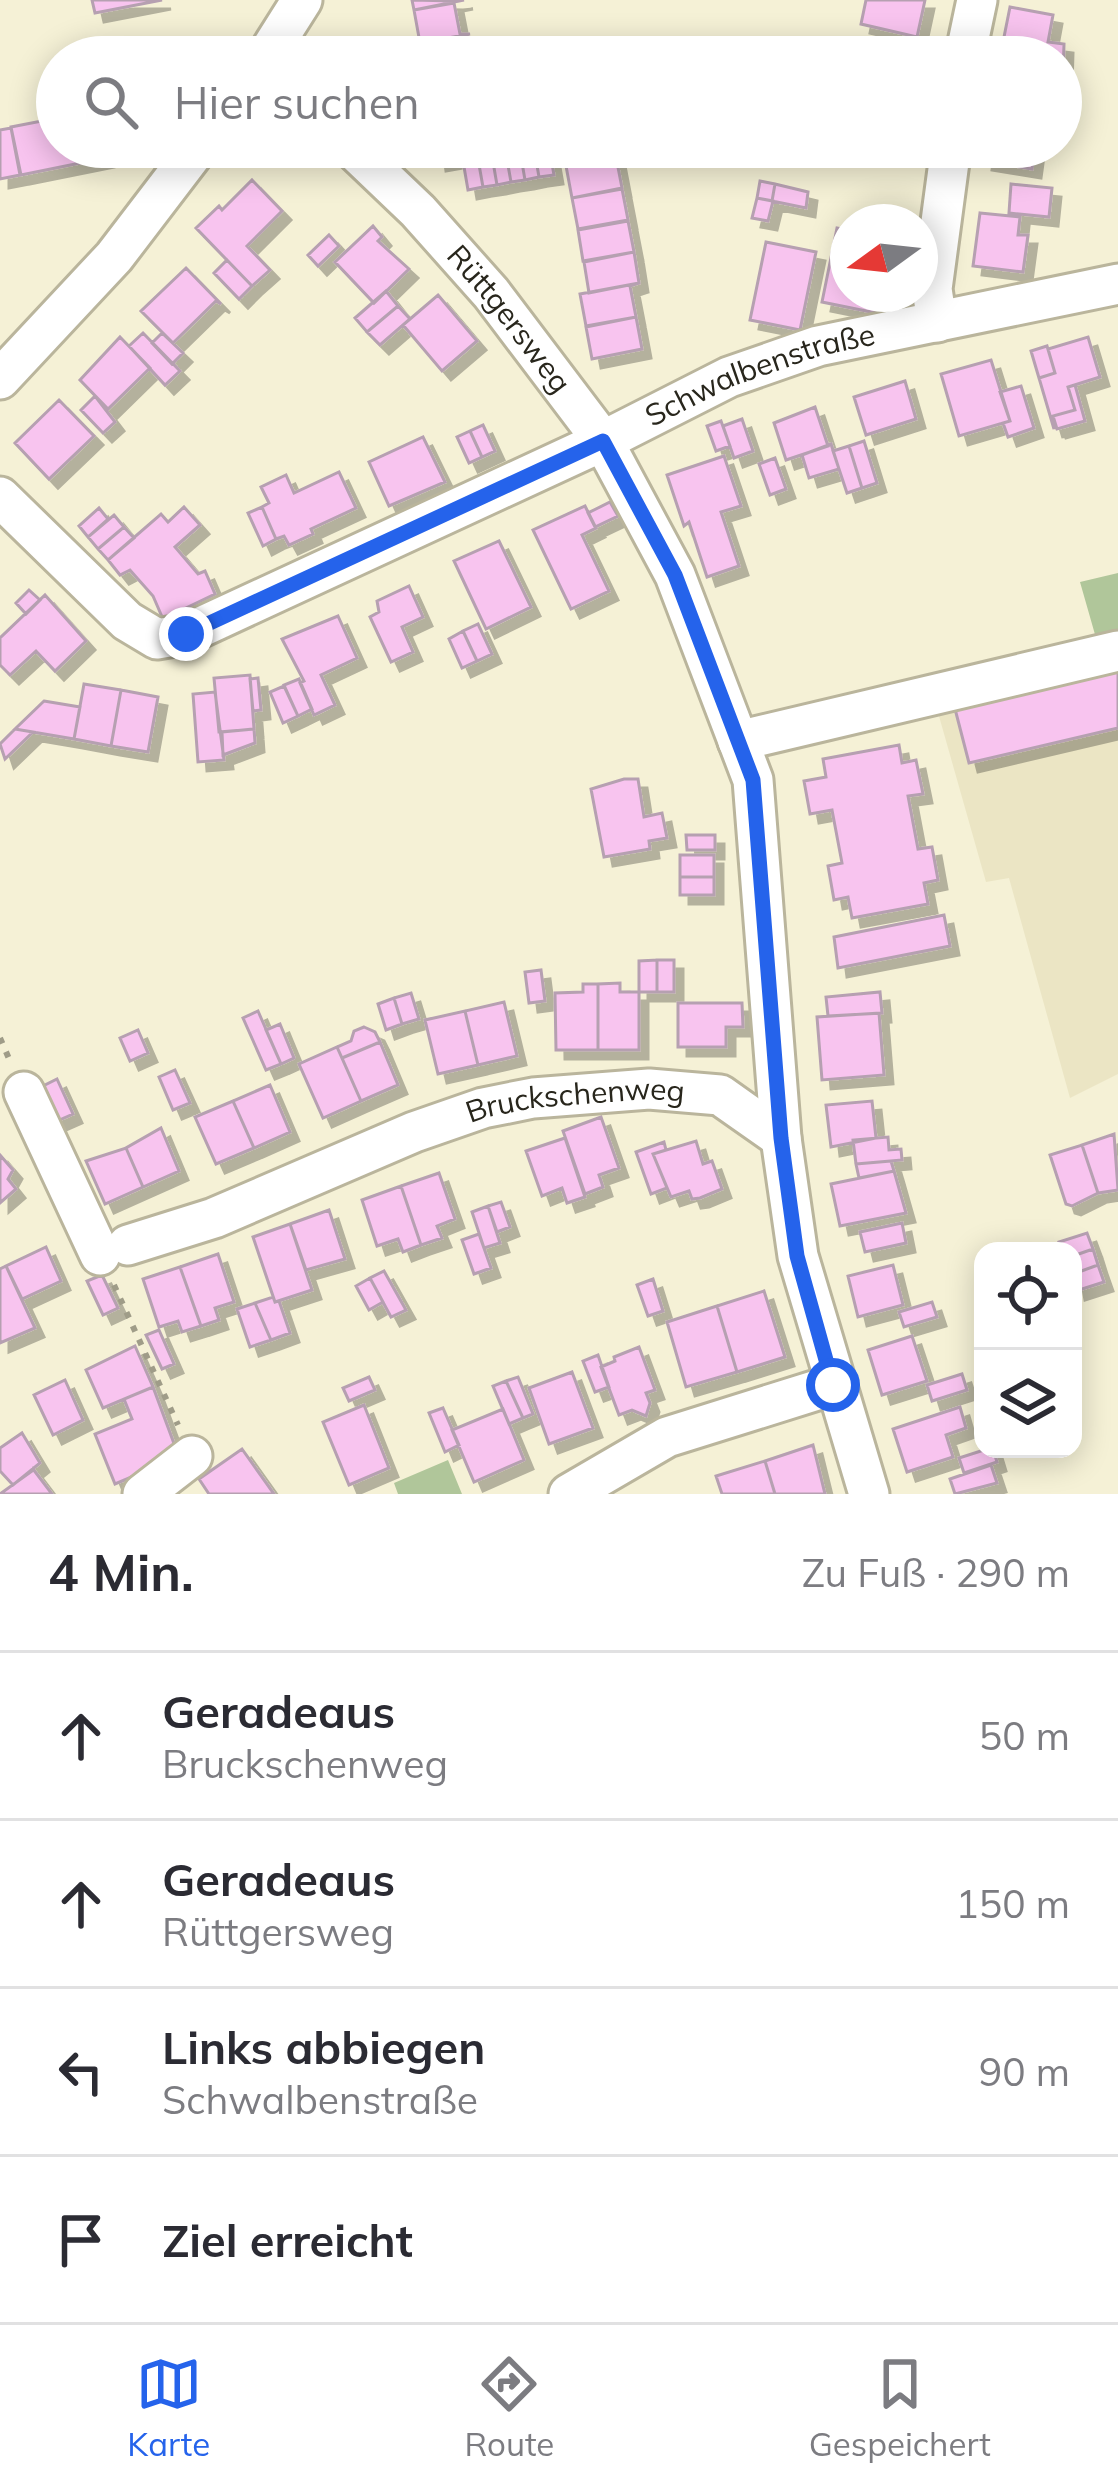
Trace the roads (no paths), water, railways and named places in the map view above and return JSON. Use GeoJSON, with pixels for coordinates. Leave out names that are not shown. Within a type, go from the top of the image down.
{"type":"FeatureCollection","features":[{"type":"Feature","properties":{"kind":"street"},"geometry":{"type":"LineString","coordinates":[[279,36],[302,0]]}},
{"type":"Feature","properties":{"kind":"street"},"geometry":{"type":"LineString","coordinates":[[969,36],[977,0]]}},
{"type":"Feature","properties":{"kind":"street"},"geometry":{"type":"LineString","coordinates":[[0,379],[114,257],[182,168]]}},
{"type":"Feature","properties":{"kind":"street","name":"Rüttgersweg"},"geometry":{"type":"LineString","coordinates":[[373,168],[491,293],[603,441],[675,575],[753,780],[781,1138]]}},
{"type":"Feature","properties":{"kind":"street"},"geometry":{"type":"LineString","coordinates":[[937,322],[932,289],[948,168]]}},
{"type":"Feature","properties":{"kind":"street","name":"Schwalbenstraße"},"geometry":{"type":"LineString","coordinates":[[0,497],[127,621],[157,639],[186,634],[603,441],[729,377],[818,346],[1118,284]]}},
{"type":"Feature","properties":{"kind":"street"},"geometry":{"type":"LineString","coordinates":[[738,741],[1118,651]]}},
{"type":"Feature","properties":{"kind":"street","name":"Bruckschenweg"},"geometry":{"type":"LineString","coordinates":[[24,1092],[114,1250],[214,1218],[414,1132],[533,1097],[650,1089],[719,1095],[781,1138]]}},
{"type":"Feature","properties":{"kind":"street"},"geometry":{"type":"LineString","coordinates":[[781,1138],[797,1256],[869,1494]]}},
{"type":"Feature","properties":{"kind":"street"},"geometry":{"type":"LineString","coordinates":[[569,1494],[667,1437],[833,1385]]}},
{"type":"Feature","properties":{"kind":"street"},"geometry":{"type":"LineString","coordinates":[[143,1494],[192,1456]]}}]}
